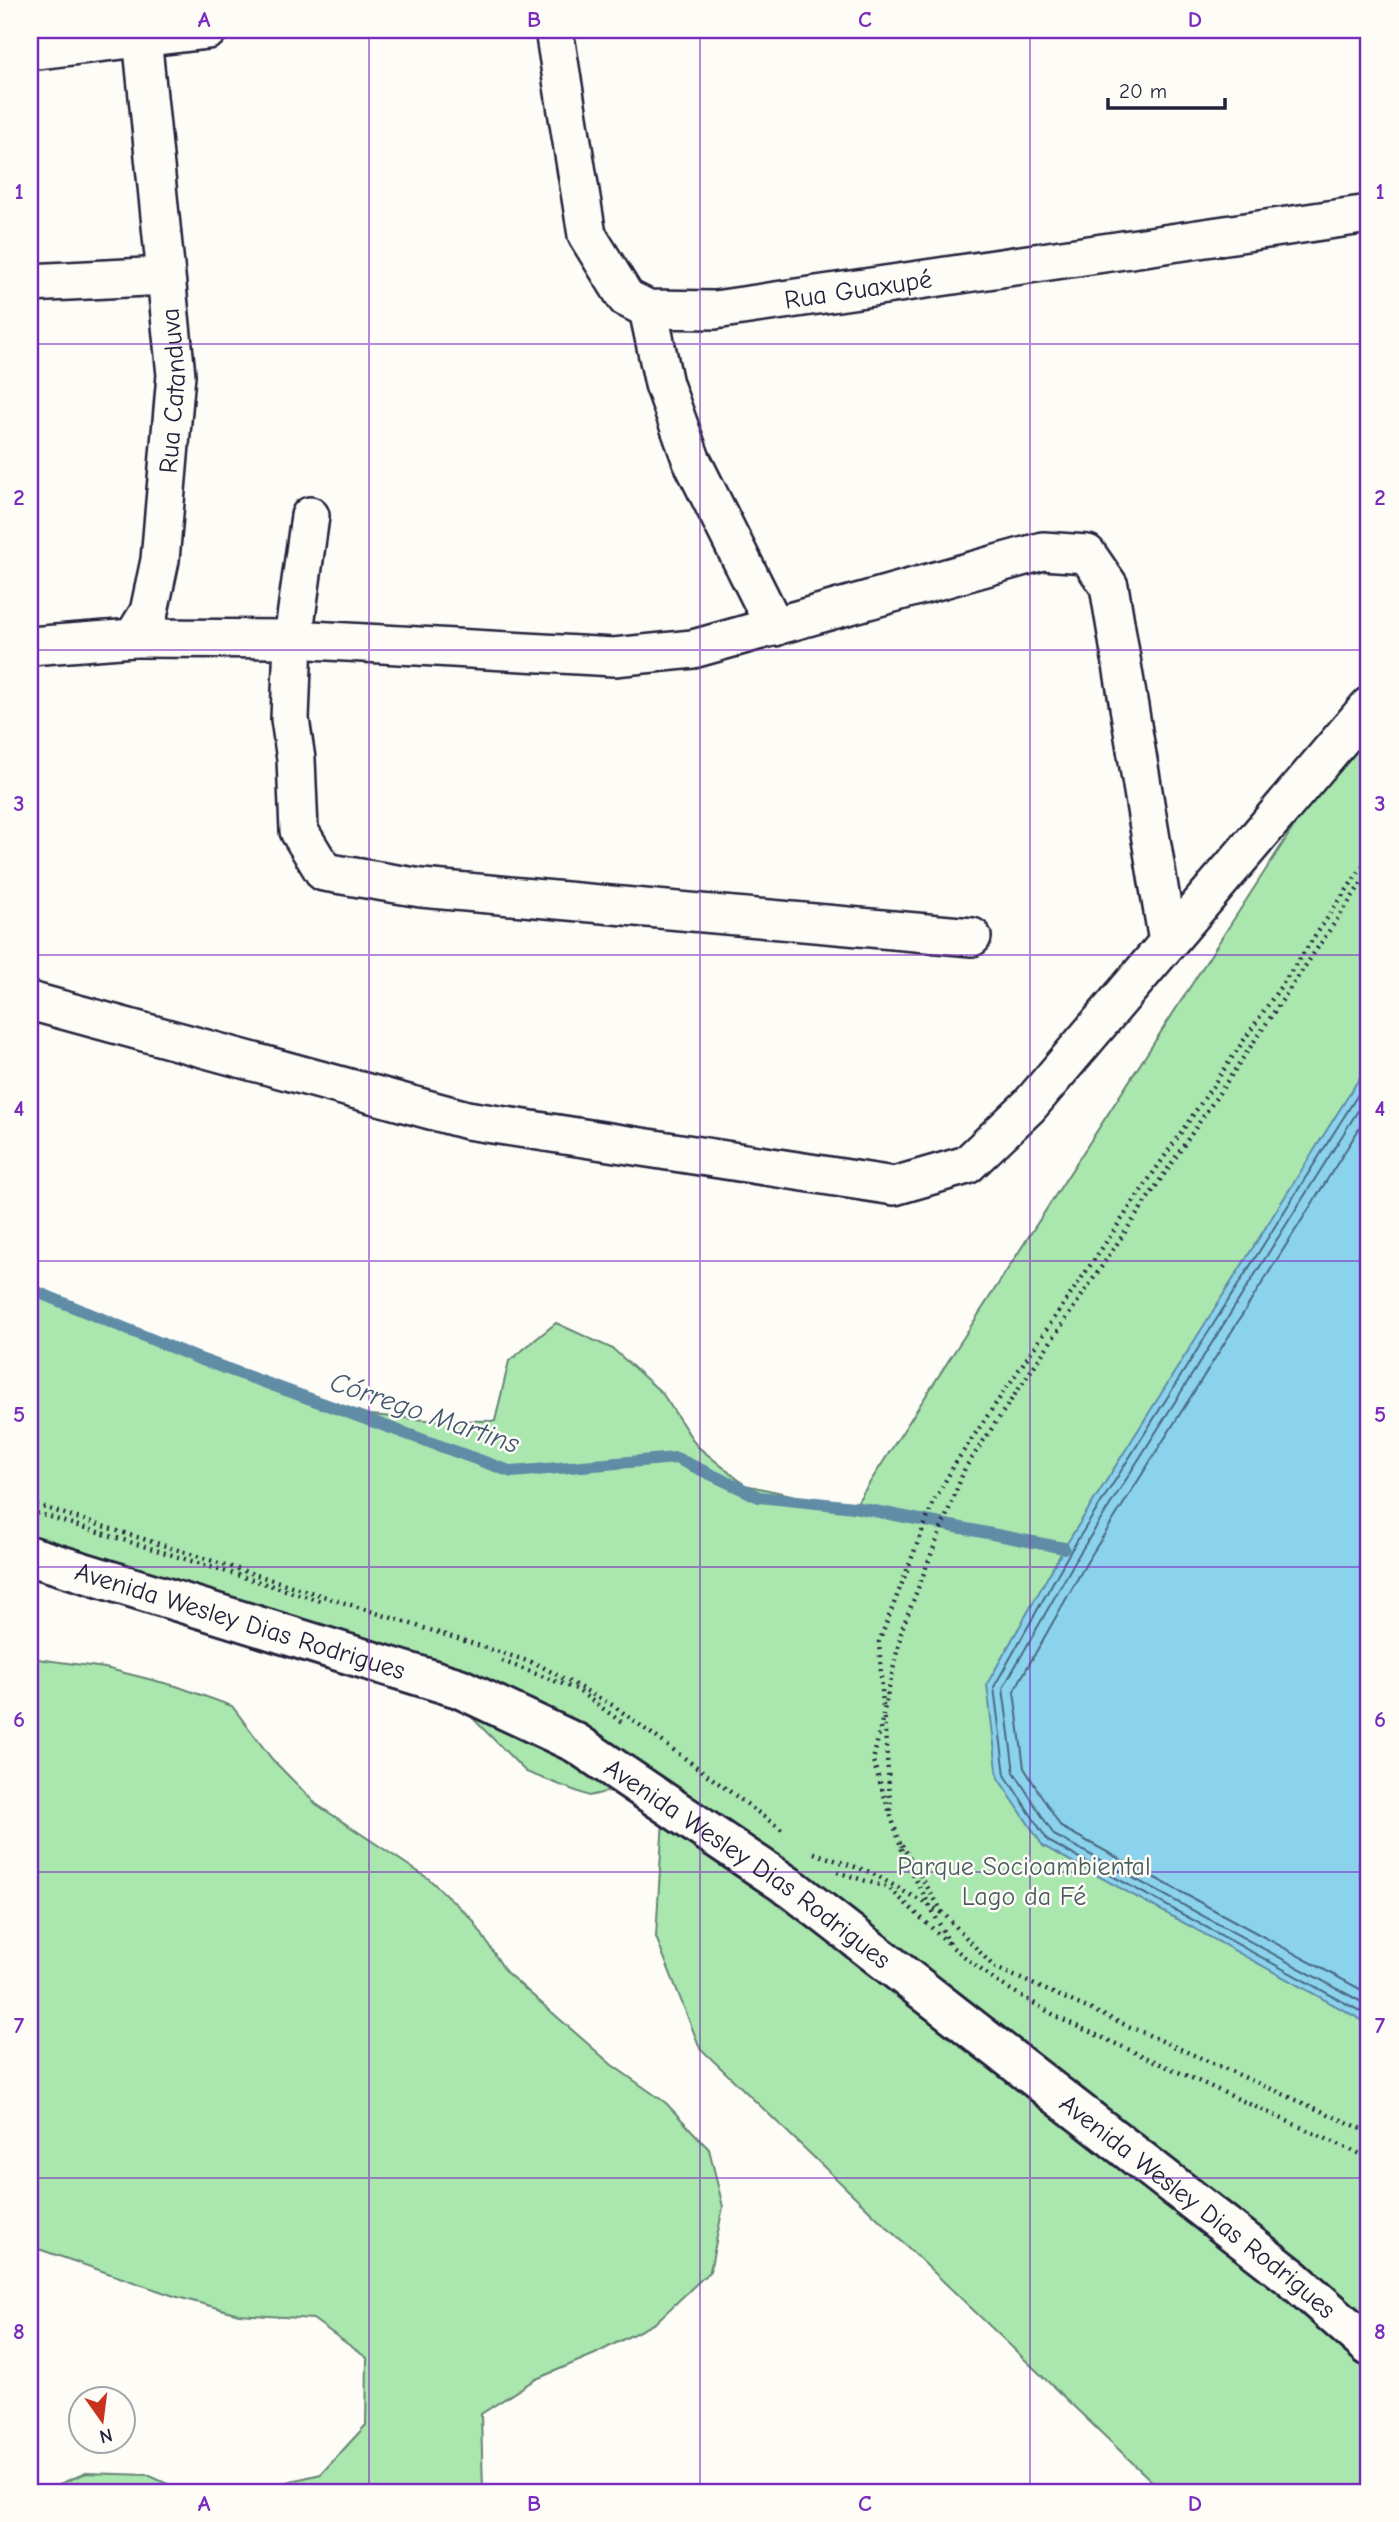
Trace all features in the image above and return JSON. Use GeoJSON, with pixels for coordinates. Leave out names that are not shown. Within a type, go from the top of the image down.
{"type":"FeatureCollection","features":[{"type":"Feature","properties":{"kind":"street"},"geometry":{"type":"LineString","coordinates":[[30,51],[208,30]]}},
{"type":"Feature","properties":{"kind":"street"},"geometry":{"type":"LineString","coordinates":[[554,30],[587,235],[626,298],[648,309],[664,384],[691,459],[775,628]]}},
{"type":"Feature","properties":{"kind":"street","name":"Rua Catanduva"},"geometry":{"type":"LineString","coordinates":[[133,638],[149,612],[160,560],[176,375],[142,37]]}},
{"type":"Feature","properties":{"kind":"street","name":"Rua Guaxupé"},"geometry":{"type":"LineString","coordinates":[[648,309],[715,310],[1369,214]]}},
{"type":"Feature","properties":{"kind":"street"},"geometry":{"type":"LineString","coordinates":[[30,283],[165,276]]}},
{"type":"Feature","properties":{"kind":"street"},"geometry":{"type":"LineString","coordinates":[[310,516],[293,639],[290,719],[296,759],[299,831],[324,872],[421,888],[972,937]]}},
{"type":"Feature","properties":{"kind":"street"},"geometry":{"type":"LineString","coordinates":[[30,646],[133,638],[293,639],[614,657],[693,649],[1043,551],[1087,554],[1110,586],[1168,942]]}},
{"type":"Feature","properties":{"kind":"street"},"geometry":{"type":"LineString","coordinates":[[30,1000],[467,1120],[894,1186],[967,1165],[1029,1106],[1369,706]]}},
{"type":"Feature","properties":{"kind":"street","name":"Avenida Wesley Dias Rodrigues"},"geometry":{"type":"LineString","coordinates":[[30,1556],[460,1688],[576,1743],[794,1890],[1291,2277],[1369,2346]]}},
{"type":"Feature","properties":{"kind":"path"},"geometry":{"type":"LineString","coordinates":[[892,1821],[879,1642],[934,1502],[956,1462],[1369,857]]}},
{"type":"Feature","properties":{"kind":"path"},"geometry":{"type":"LineString","coordinates":[[1369,872],[965,1468],[902,1629],[873,1760],[905,1859],[951,1946],[994,1980],[1060,2019],[1369,2158]]}},
{"type":"Feature","properties":{"kind":"path"},"geometry":{"type":"LineString","coordinates":[[897,1837],[943,1913],[994,1967],[1369,2132]]}},
{"type":"Feature","properties":{"kind":"green space","name":"Parque Socioambiental Lago da Fé"},"geometry":{"type":"Polygon","coordinates":[[[1369,710],[1369,2492],[1163,2492],[700,2048],[656,1937],[664,1801],[652,1781],[589,1796],[526,1772],[416,1661],[30,1535],[30,1288],[297,1394],[359,1414],[427,1420],[495,1421],[509,1361],[556,1323],[613,1349],[662,1393],[697,1446],[745,1485],[810,1499],[813,1503],[854,1507],[1369,710]]]}},
{"type":"Feature","properties":{"kind":"green space"},"geometry":{"type":"Polygon","coordinates":[[[30,1658],[105,1668],[176,1686],[232,1706],[272,1759],[316,1804],[429,1879],[472,1919],[506,1972],[612,2065],[666,2103],[709,2149],[723,2207],[710,2271],[655,2323],[595,2354],[534,2380],[481,2414],[483,2492],[244,2492],[321,2474],[366,2425],[367,2358],[313,2319],[239,2314],[174,2296],[30,2246],[30,1658]]]}},
{"type":"Feature","properties":{"kind":"green space"},"geometry":{"type":"Polygon","coordinates":[[[86,2473],[148,2475],[185,2492],[40,2492],[86,2473]]]}},
{"type":"Feature","properties":{"kind":"water"},"geometry":{"type":"Polygon","coordinates":[[[1369,1063],[1369,2024],[1043,1846],[998,1778],[987,1684],[1064,1548],[1369,1063]]]}},
{"type":"Feature","properties":{"kind":"waterway","name":"Córrego Martins"},"geometry":{"type":"LineString","coordinates":[[30,1289],[197,1358],[512,1472],[676,1458],[759,1497],[854,1507],[1064,1548]]}}]}
